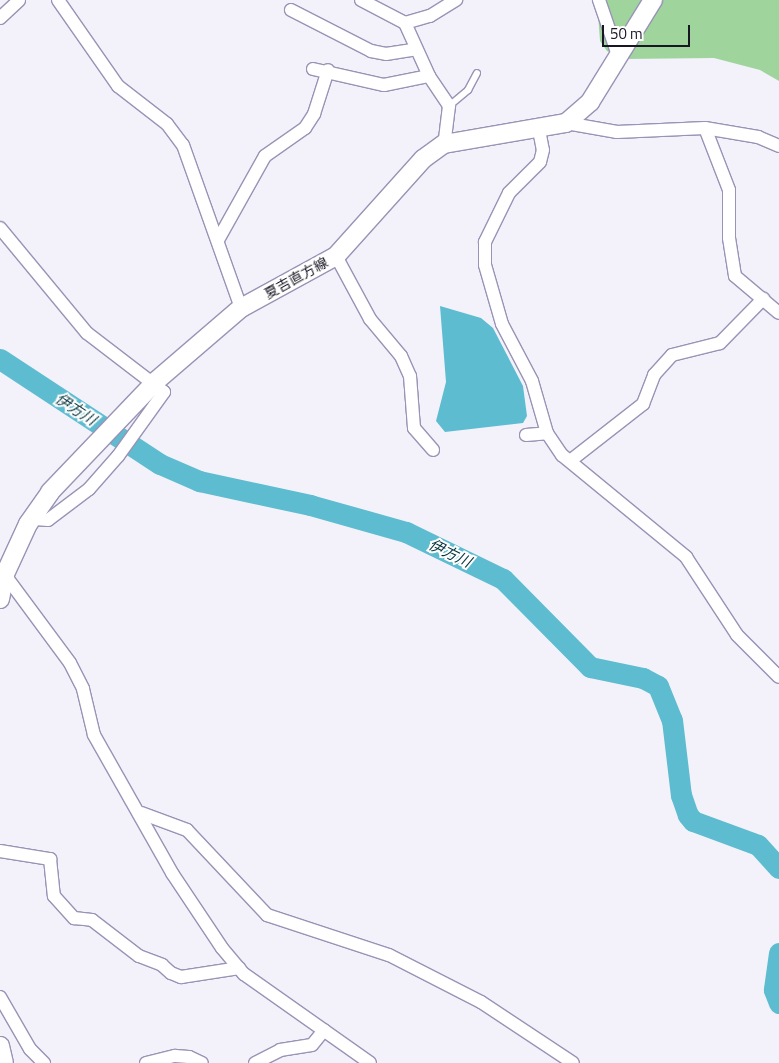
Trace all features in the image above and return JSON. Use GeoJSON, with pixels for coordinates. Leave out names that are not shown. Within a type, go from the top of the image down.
{"type":"FeatureCollection","features":[{"type":"Feature","properties":{"kind":"main road","name":"夏吉直方線"},"geometry":{"type":"LineString","coordinates":[[0,599],[2,571],[50,492],[94,443],[156,381],[241,308],[336,256],[423,159],[444,144],[478,135],[538,130],[566,123],[590,102],[619,58],[653,0]]}},
{"type":"Feature","properties":{"kind":"main road"},"geometry":{"type":"LineString","coordinates":[[0,1046],[4,1063]]}},
{"type":"Feature","properties":{"kind":"street"},"geometry":{"type":"LineString","coordinates":[[0,18],[20,0]]}},
{"type":"Feature","properties":{"kind":"street"},"geometry":{"type":"LineString","coordinates":[[58,0],[118,86],[168,124],[183,145],[241,308]]}},
{"type":"Feature","properties":{"kind":"street"},"geometry":{"type":"LineString","coordinates":[[361,0],[405,23],[429,76],[449,106],[444,144]]}},
{"type":"Feature","properties":{"kind":"street"},"geometry":{"type":"LineString","coordinates":[[405,23],[430,16],[456,0]]}},
{"type":"Feature","properties":{"kind":"street"},"geometry":{"type":"LineString","coordinates":[[599,0],[619,58]]}},
{"type":"Feature","properties":{"kind":"street"},"geometry":{"type":"LineString","coordinates":[[291,10],[371,51],[386,54],[416,49]]}},
{"type":"Feature","properties":{"kind":"street"},"geometry":{"type":"LineString","coordinates":[[313,69],[328,70],[384,85],[429,76]]}},
{"type":"Feature","properties":{"kind":"street"},"geometry":{"type":"LineString","coordinates":[[218,240],[265,156],[305,128],[314,114],[328,70]]}},
{"type":"Feature","properties":{"kind":"street"},"geometry":{"type":"LineString","coordinates":[[566,123],[617,132],[705,128],[758,137],[779,146]]}},
{"type":"Feature","properties":{"kind":"street"},"geometry":{"type":"LineString","coordinates":[[705,128],[729,190],[729,238],[735,276],[779,313]]}},
{"type":"Feature","properties":{"kind":"street"},"geometry":{"type":"LineString","coordinates":[[538,130],[543,150],[540,162],[509,193],[485,242],[485,265],[502,324],[532,381],[547,433],[570,461],[686,557],[737,635],[778,673]]}},
{"type":"Feature","properties":{"kind":"street"},"geometry":{"type":"LineString","coordinates":[[0,228],[87,333],[156,381],[164,392],[118,456],[89,489],[48,520],[32,519]]}},
{"type":"Feature","properties":{"kind":"street"},"geometry":{"type":"LineString","coordinates":[[336,256],[370,319],[401,356],[410,376],[414,428],[433,450]]}},
{"type":"Feature","properties":{"kind":"street"},"geometry":{"type":"LineString","coordinates":[[570,461],[643,404],[654,375],[672,355],[720,344],[763,299]]}},
{"type":"Feature","properties":{"kind":"street"},"geometry":{"type":"LineString","coordinates":[[526,435],[547,433]]}},
{"type":"Feature","properties":{"kind":"street"},"geometry":{"type":"LineString","coordinates":[[2,571],[70,663],[83,689],[94,735],[141,813],[172,873],[239,968],[367,1062]]}},
{"type":"Feature","properties":{"kind":"street"},"geometry":{"type":"LineString","coordinates":[[141,813],[187,830],[209,851],[254,906],[267,915],[389,955],[481,1002],[573,1063]]}},
{"type":"Feature","properties":{"kind":"street"},"geometry":{"type":"LineString","coordinates":[[0,851],[50,859],[54,896],[74,918],[92,920],[139,956],[162,965],[171,973],[188,977],[239,968]]}},
{"type":"Feature","properties":{"kind":"street"},"geometry":{"type":"LineString","coordinates":[[0,997],[30,1049],[44,1063]]}},
{"type":"Feature","properties":{"kind":"street"},"geometry":{"type":"LineString","coordinates":[[254,1063],[280,1050],[312,1045],[324,1030]]}},
{"type":"Feature","properties":{"kind":"street"},"geometry":{"type":"LineString","coordinates":[[146,1063],[175,1056],[189,1056],[202,1063]]}},
{"type":"Feature","properties":{"kind":"lane"},"geometry":{"type":"LineString","coordinates":[[449,106],[468,90],[477,73]]}},
{"type":"Feature","properties":{"kind":"green space"},"geometry":{"type":"Polygon","coordinates":[[[597,0],[779,0],[779,81],[760,70],[714,58],[624,59],[607,51],[600,41],[597,0]]]}},
{"type":"Feature","properties":{"kind":"water"},"geometry":{"type":"Polygon","coordinates":[[[440,306],[481,318],[493,328],[523,386],[527,416],[523,423],[445,432],[436,421],[446,382],[440,306]]]}},
{"type":"Feature","properties":{"kind":"waterway","name":"伊方川"},"geometry":{"type":"LineString","coordinates":[[0,359],[160,464],[199,481],[310,505],[406,532],[503,579],[590,667],[643,678],[658,686],[672,720],[681,795],[688,815],[693,821],[758,845],[779,868]]}},
{"type":"Feature","properties":{"kind":"waterway","name":"伊方川"},"geometry":{"type":"LineString","coordinates":[[779,953],[774,990],[779,1003]]}}]}
